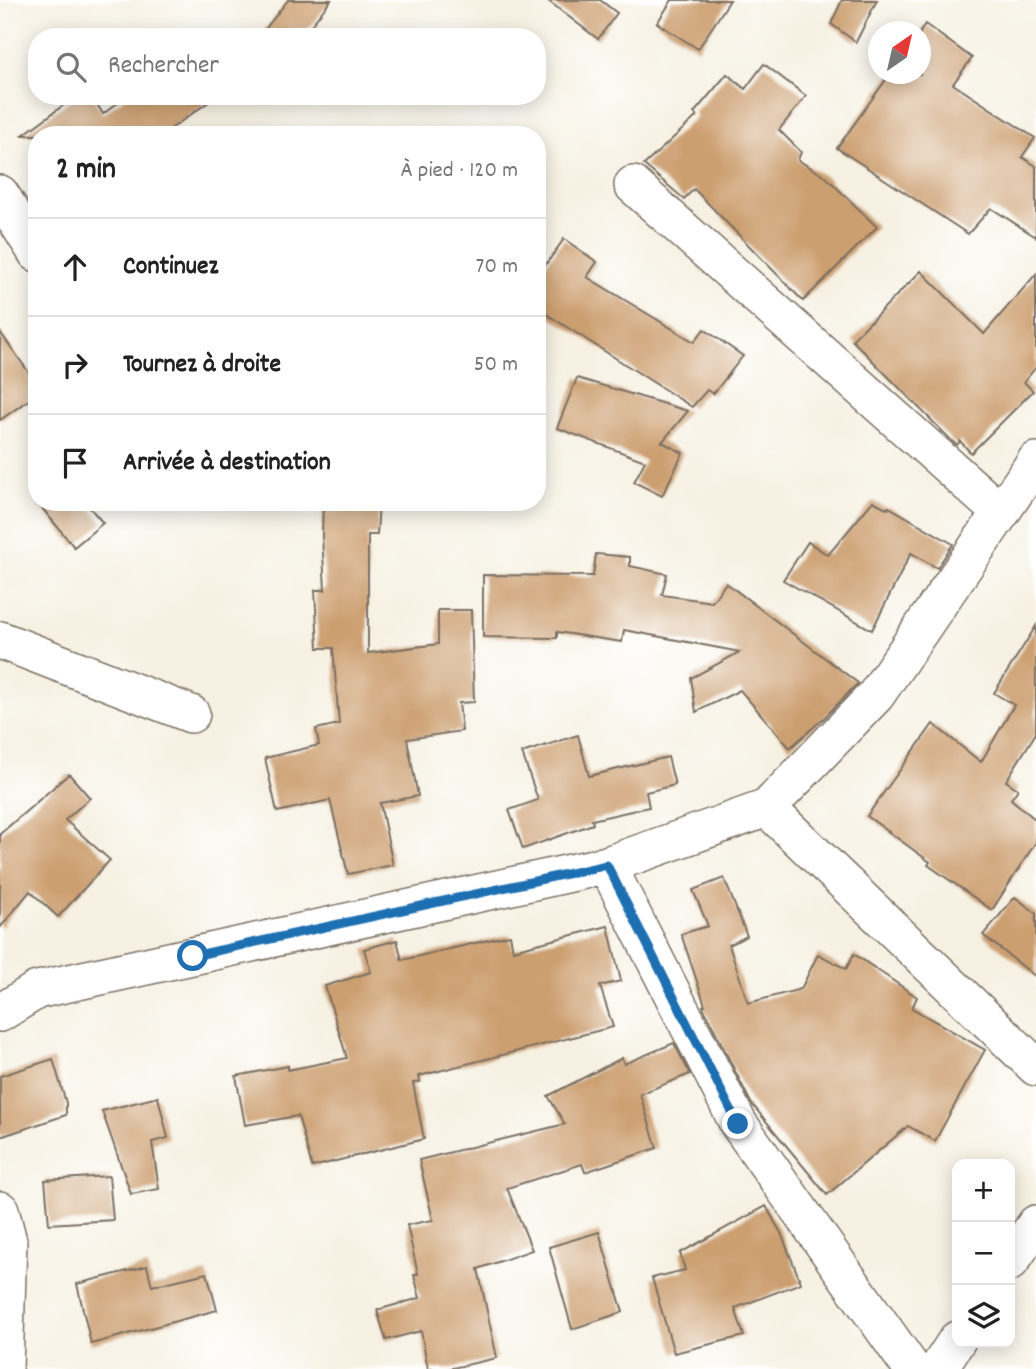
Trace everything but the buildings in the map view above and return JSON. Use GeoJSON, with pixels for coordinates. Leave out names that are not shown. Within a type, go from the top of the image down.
{"type":"FeatureCollection","features":[{"type":"Feature","properties":{"kind":"street"},"geometry":{"type":"LineString","coordinates":[[633,185],[1001,513]]}},
{"type":"Feature","properties":{"kind":"street"},"geometry":{"type":"LineString","coordinates":[[4,208],[28,241]]}},
{"type":"Feature","properties":{"kind":"street"},"geometry":{"type":"LineString","coordinates":[[0,1013],[37,990],[607,865],[767,808],[876,695],[1036,461]]}},
{"type":"Feature","properties":{"kind":"street"},"geometry":{"type":"LineString","coordinates":[[0,640],[191,714]]}},
{"type":"Feature","properties":{"kind":"street"},"geometry":{"type":"LineString","coordinates":[[767,808],[1036,1067]]}},
{"type":"Feature","properties":{"kind":"street"},"geometry":{"type":"LineString","coordinates":[[607,865],[738,1124],[912,1369]]}},
{"type":"Feature","properties":{"kind":"street"},"geometry":{"type":"LineString","coordinates":[[0,1210],[8,1241],[4,1369]]}},
{"type":"Feature","properties":{"kind":"street"},"geometry":{"type":"LineString","coordinates":[[1015,1255],[1036,1224]]}},
{"type":"Feature","properties":{"kind":"street"},"geometry":{"type":"LineString","coordinates":[[937,1369],[952,1347]]}},
{"type":"Feature","properties":{"kind":"route"},"geometry":{"type":"LineString","coordinates":[[193,956],[607,865],[738,1124]]}}]}
